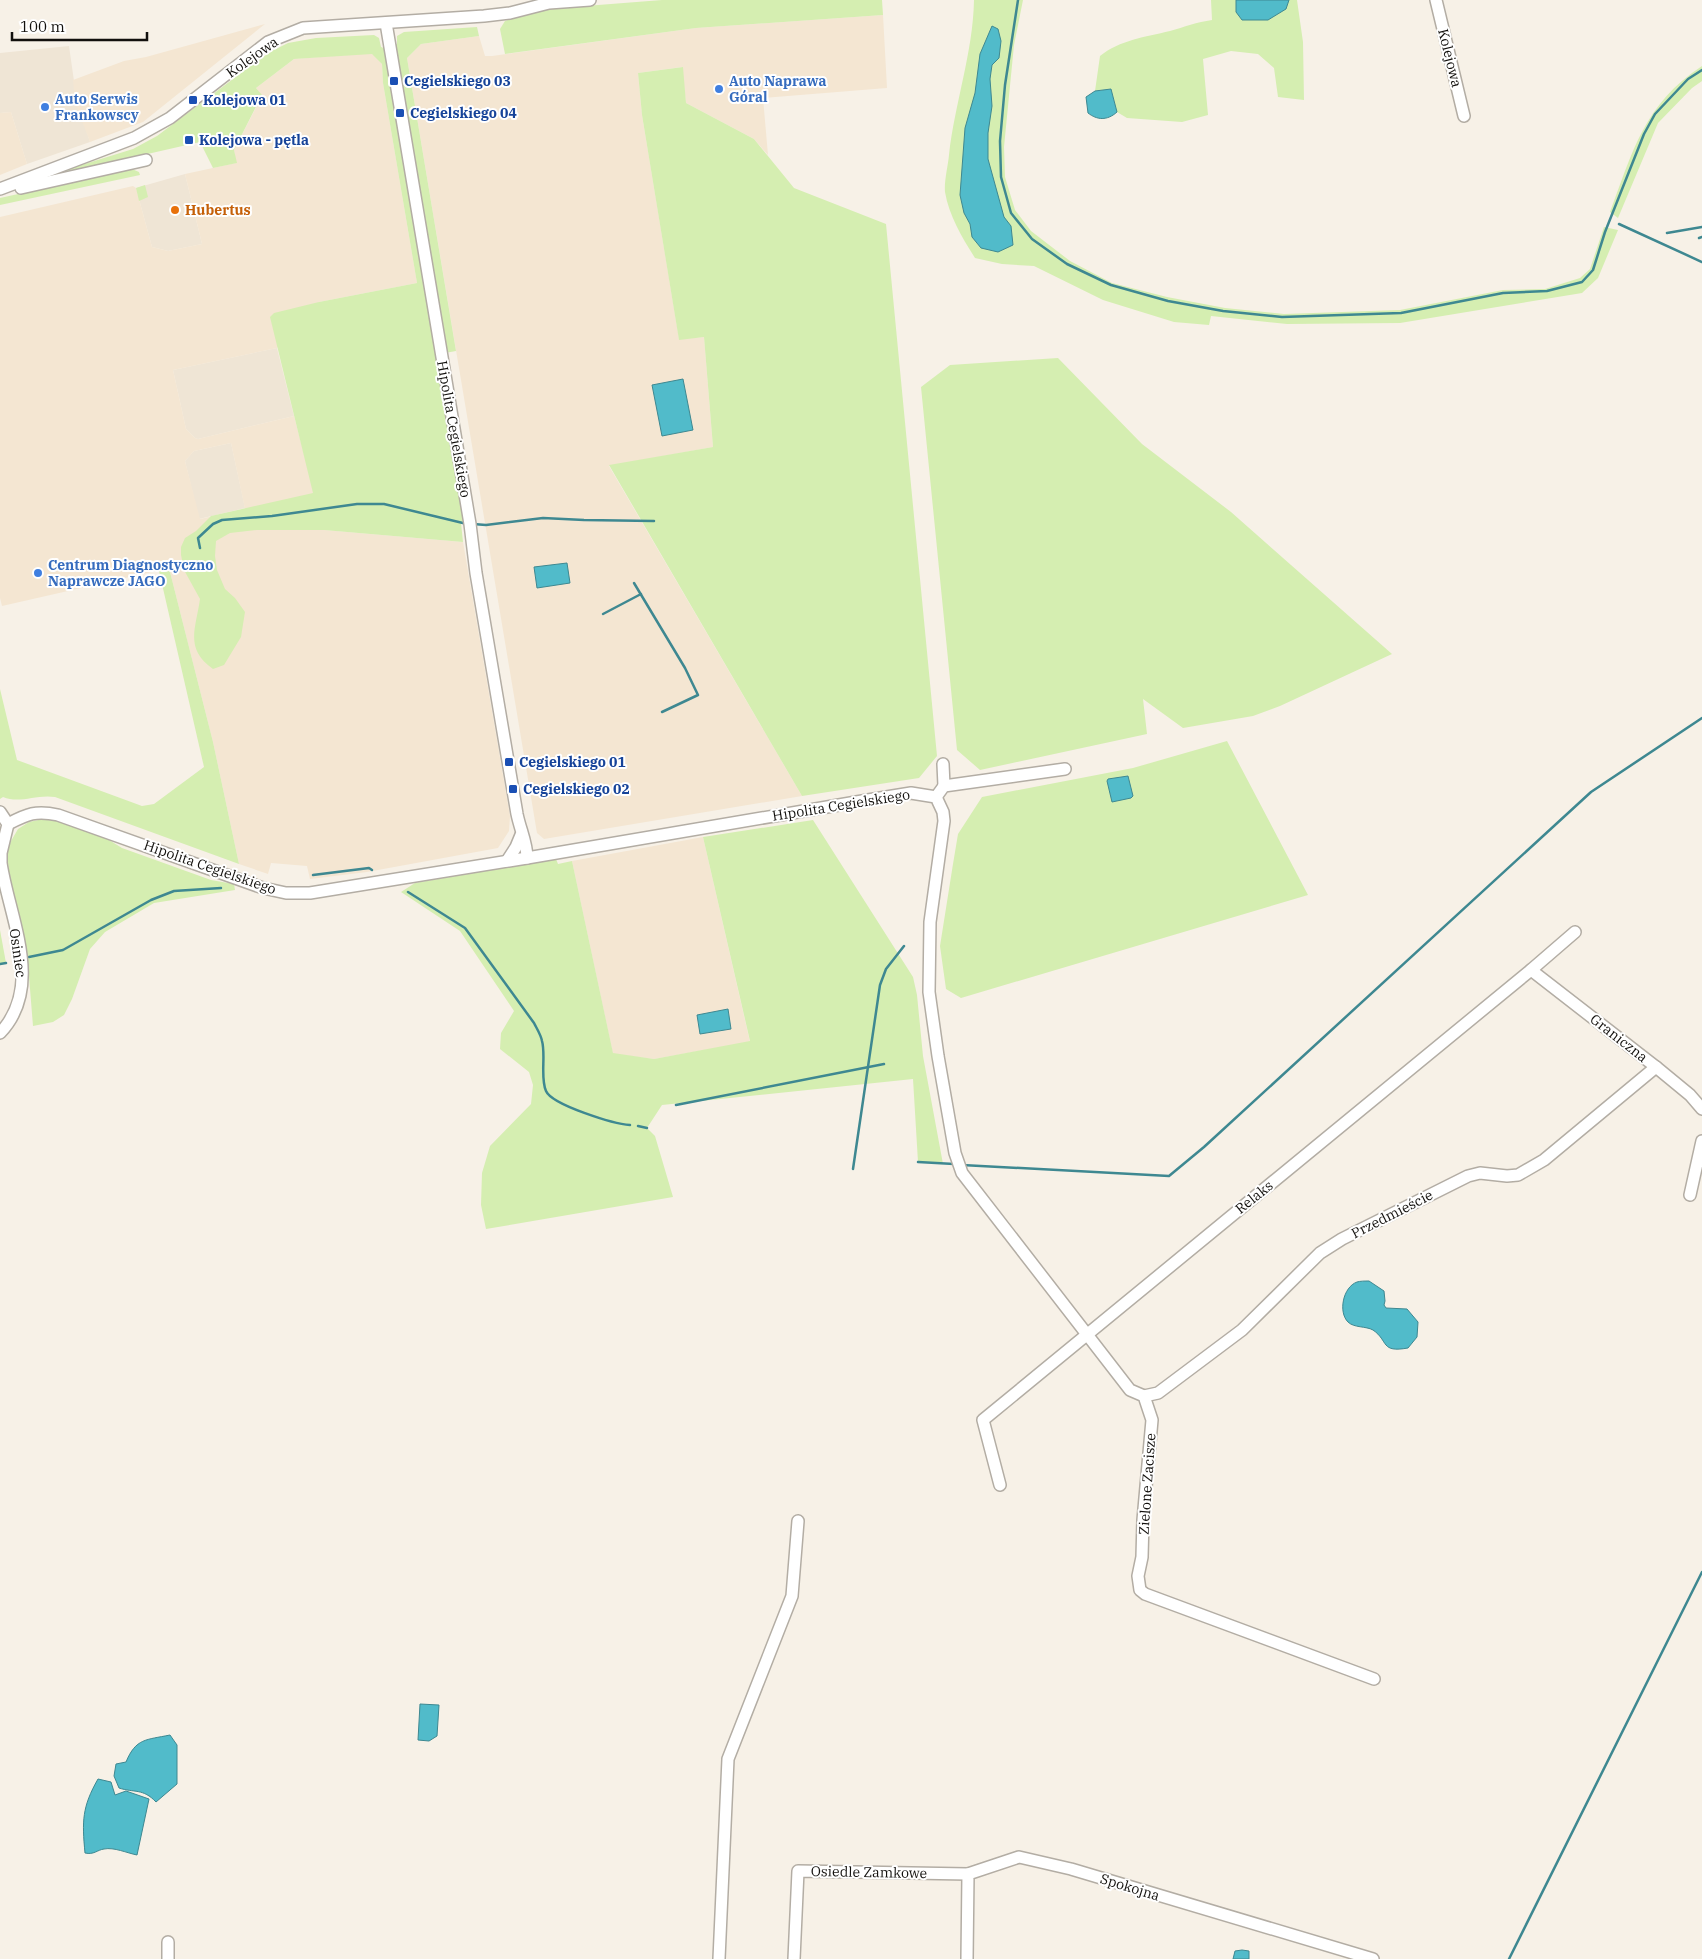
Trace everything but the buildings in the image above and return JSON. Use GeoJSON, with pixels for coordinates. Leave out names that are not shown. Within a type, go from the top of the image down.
{"type":"FeatureCollection","features":[{"type":"Feature","properties":{"kind":"street","name":"Kolejowa"},"geometry":{"type":"LineString","coordinates":[[0,191],[134,138],[170,118],[268,42],[287,33],[303,28],[510,13],[549,3],[590,0]]}},
{"type":"Feature","properties":{"kind":"street","name":"Kolejowa"},"geometry":{"type":"LineString","coordinates":[[1436,0],[1464,116]]}},
{"type":"Feature","properties":{"kind":"street","name":"Hipolita Cegielskiego"},"geometry":{"type":"LineString","coordinates":[[386,23],[470,524],[478,582],[521,835],[527,847],[527,858]]}},
{"type":"Feature","properties":{"kind":"street","name":"Kolejowa"},"geometry":{"type":"LineString","coordinates":[[0,191],[146,160]]}},
{"type":"Feature","properties":{"kind":"street"},"geometry":{"type":"LineString","coordinates":[[943,764],[944,786],[936,796],[943,812],[944,821],[930,922],[929,992],[938,1056],[958,1164],[962,1173],[1130,1390],[1144,1396]]}},
{"type":"Feature","properties":{"kind":"street"},"geometry":{"type":"LineString","coordinates":[[944,786],[1065,768]]}},
{"type":"Feature","properties":{"kind":"street","name":"Hipolita Cegielskiego"},"geometry":{"type":"LineString","coordinates":[[8,824],[30,813],[40,812],[58,815],[263,888],[286,893],[310,893],[876,798],[911,793],[936,796]]}},
{"type":"Feature","properties":{"kind":"street"},"geometry":{"type":"LineString","coordinates":[[0,812],[8,824]]}},
{"type":"Feature","properties":{"kind":"street","name":"Osiniec"},"geometry":{"type":"LineString","coordinates":[[0,1033],[14,1014],[20,999],[23,982],[20,954],[1,863],[1,853],[8,824]]}},
{"type":"Feature","properties":{"kind":"street"},"geometry":{"type":"LineString","coordinates":[[507,861],[521,835]]}},
{"type":"Feature","properties":{"kind":"street","name":"Relaks"},"geometry":{"type":"LineString","coordinates":[[1000,1485],[984,1420],[1576,932]]}},
{"type":"Feature","properties":{"kind":"street","name":"Graniczna"},"geometry":{"type":"LineString","coordinates":[[1531,970],[1656,1067],[1690,1095],[1702,1109]]}},
{"type":"Feature","properties":{"kind":"street","name":"Przedmieście"},"geometry":{"type":"LineString","coordinates":[[1144,1396],[1158,1393],[1242,1330],[1320,1253],[1342,1239],[1468,1176],[1480,1174],[1518,1175],[1544,1160],[1656,1067]]}},
{"type":"Feature","properties":{"kind":"street"},"geometry":{"type":"LineString","coordinates":[[1690,1195],[1702,1141]]}},
{"type":"Feature","properties":{"kind":"street","name":"Zielone Zacisze"},"geometry":{"type":"LineString","coordinates":[[1144,1396],[1152,1420],[1142,1557],[1138,1576],[1140,1590],[1145,1594],[1374,1679]]}},
{"type":"Feature","properties":{"kind":"street"},"geometry":{"type":"LineString","coordinates":[[719,1959],[728,1759],[792,1596],[798,1521]]}},
{"type":"Feature","properties":{"kind":"street","name":"Spokojna"},"geometry":{"type":"LineString","coordinates":[[968,1874],[1019,1857],[1071,1869],[1373,1959]]}},
{"type":"Feature","properties":{"kind":"street","name":"Osiedle Zamkowe"},"geometry":{"type":"LineString","coordinates":[[794,1959],[798,1871],[968,1874]]}},
{"type":"Feature","properties":{"kind":"street"},"geometry":{"type":"LineString","coordinates":[[967,1959],[968,1874]]}},
{"type":"Feature","properties":{"kind":"street"},"geometry":{"type":"LineString","coordinates":[[168,1942],[168,1959]]}},
{"type":"Feature","properties":{"kind":"shaded area"},"geometry":{"type":"Polygon","coordinates":[[[883,15],[887,88],[763,98],[768,155],[754,139],[686,103],[682,67],[638,73],[642,115],[679,339],[704,337],[713,447],[609,466],[802,796],[544,839],[537,833],[407,58],[421,44],[479,36],[485,56],[492,56],[696,28],[883,15]]]}},
{"type":"Feature","properties":{"kind":"shaded area"},"geometry":{"type":"Polygon","coordinates":[[[265,24],[143,122],[90,142],[75,102],[73,80],[124,61],[146,57],[265,24]]]}},
{"type":"Feature","properties":{"kind":"shaded area"},"geometry":{"type":"Polygon","coordinates":[[[69,46],[77,102],[90,142],[27,164],[11,112],[0,113],[0,53],[69,46]]]}},
{"type":"Feature","properties":{"kind":"shaded area"},"geometry":{"type":"Polygon","coordinates":[[[372,53],[382,64],[383,83],[417,283],[319,302],[277,348],[173,370],[186,429],[198,439],[294,416],[324,530],[463,542],[510,816],[509,831],[498,848],[367,872],[310,879],[307,866],[271,863],[268,874],[239,864],[213,742],[169,568],[2,606],[0,598],[0,217],[133,186],[136,188],[152,247],[168,251],[202,244],[185,174],[236,163],[234,150],[262,96],[256,88],[294,59],[372,53]],[[231,443],[194,451],[185,461],[200,519],[245,509],[231,443]]]}},
{"type":"Feature","properties":{"kind":"shaded area"},"geometry":{"type":"Polygon","coordinates":[[[11,112],[27,164],[0,175],[0,113],[11,112]]]}},
{"type":"Feature","properties":{"kind":"shaded area"},"geometry":{"type":"Polygon","coordinates":[[[185,174],[202,244],[168,251],[152,247],[136,188],[185,174]]]}},
{"type":"Feature","properties":{"kind":"shaded area"},"geometry":{"type":"Polygon","coordinates":[[[277,348],[294,416],[198,439],[186,429],[173,370],[277,348]]]}},
{"type":"Feature","properties":{"kind":"shaded area"},"geometry":{"type":"Polygon","coordinates":[[[231,443],[245,508],[199,519],[185,461],[194,451],[231,443]]]}},
{"type":"Feature","properties":{"kind":"shaded area"},"geometry":{"type":"Polygon","coordinates":[[[703,837],[750,1042],[654,1059],[613,1054],[572,861],[703,837]]]}},
{"type":"Feature","properties":{"kind":"green space"},"geometry":{"type":"Polygon","coordinates":[[[662,0],[882,0],[883,15],[696,28],[505,54],[500,29],[505,21],[525,14],[547,9],[662,0]]]}},
{"type":"Feature","properties":{"kind":"green space"},"geometry":{"type":"Polygon","coordinates":[[[974,0],[1023,0],[1014,45],[1004,147],[1005,177],[1015,210],[1031,231],[1070,261],[1112,283],[1167,297],[1225,308],[1284,314],[1400,310],[1503,290],[1545,289],[1580,278],[1590,269],[1604,227],[1618,230],[1598,278],[1582,293],[1400,323],[1287,324],[1211,316],[1209,325],[1174,322],[1103,300],[1034,266],[1002,264],[975,258],[953,218],[945,192],[952,135],[971,39],[974,0]]]}},
{"type":"Feature","properties":{"kind":"green space"},"geometry":{"type":"Polygon","coordinates":[[[1211,0],[1297,0],[1303,42],[1304,100],[1278,97],[1274,68],[1258,54],[1231,51],[1203,59],[1208,115],[1182,122],[1127,118],[1117,112],[1111,89],[1095,91],[1100,56],[1116,46],[1133,40],[1212,20],[1211,0]]]}},
{"type":"Feature","properties":{"kind":"green space"},"geometry":{"type":"Polygon","coordinates":[[[477,27],[479,36],[421,44],[407,58],[456,351],[445,353],[393,45],[397,44],[397,36],[404,32],[477,27]]]}},
{"type":"Feature","properties":{"kind":"green space"},"geometry":{"type":"Polygon","coordinates":[[[374,35],[379,38],[381,47],[384,48],[395,110],[393,111],[396,114],[466,523],[461,523],[463,542],[324,530],[257,530],[230,533],[216,541],[215,556],[217,570],[225,589],[235,598],[245,612],[241,637],[224,665],[213,669],[198,654],[195,646],[194,637],[200,599],[184,570],[181,547],[185,538],[196,531],[211,516],[313,493],[270,317],[274,313],[319,302],[417,283],[383,83],[382,64],[372,54],[294,59],[256,88],[262,95],[234,150],[237,163],[213,168],[200,142],[60,174],[62,171],[133,149],[157,136],[253,64],[288,43],[316,38],[374,35]]]}},
{"type":"Feature","properties":{"kind":"green space"},"geometry":{"type":"Polygon","coordinates":[[[1702,66],[1702,81],[1692,88],[1658,123],[1618,218],[1610,212],[1643,130],[1666,96],[1702,66]]]}},
{"type":"Feature","properties":{"kind":"green space"},"geometry":{"type":"Polygon","coordinates":[[[683,67],[686,103],[754,139],[794,188],[886,224],[937,756],[919,778],[802,796],[609,465],[713,447],[704,337],[679,340],[642,115],[638,73],[683,67]]]}},
{"type":"Feature","properties":{"kind":"green space"},"geometry":{"type":"Polygon","coordinates":[[[132,169],[139,172],[140,175],[0,205],[0,198],[132,169]]]}},
{"type":"Feature","properties":{"kind":"green space"},"geometry":{"type":"Polygon","coordinates":[[[145,185],[148,197],[139,201],[136,188],[145,185]]]}},
{"type":"Feature","properties":{"kind":"green space"},"geometry":{"type":"Polygon","coordinates":[[[1058,358],[1142,444],[1231,512],[1392,654],[1280,706],[1253,716],[1183,728],[1143,699],[1147,734],[980,770],[957,750],[921,387],[950,365],[1058,358]]]}},
{"type":"Feature","properties":{"kind":"green space"},"geometry":{"type":"Polygon","coordinates":[[[169,568],[213,742],[239,864],[55,797],[48,796],[16,800],[3,797],[0,799],[0,689],[17,760],[142,806],[154,804],[204,767],[159,571],[169,568]]]}},
{"type":"Feature","properties":{"kind":"green space"},"geometry":{"type":"Polygon","coordinates":[[[1227,741],[1308,895],[961,998],[946,989],[940,946],[958,834],[982,797],[1133,768],[1227,741]]]}},
{"type":"Feature","properties":{"kind":"green space"},"geometry":{"type":"Polygon","coordinates":[[[56,819],[101,835],[122,848],[211,880],[234,884],[235,890],[154,903],[105,932],[90,949],[72,999],[64,1015],[53,1022],[33,1026],[28,964],[9,876],[7,848],[18,829],[29,822],[56,819]]]}},
{"type":"Feature","properties":{"kind":"green space"},"geometry":{"type":"Polygon","coordinates":[[[813,820],[913,977],[917,995],[923,1056],[943,1164],[918,1162],[913,1079],[662,1105],[647,1128],[655,1136],[673,1197],[486,1229],[481,1205],[482,1173],[490,1146],[531,1104],[533,1085],[529,1072],[500,1049],[501,1033],[514,1011],[460,931],[401,892],[415,883],[556,859],[558,864],[572,861],[613,1053],[654,1059],[750,1041],[703,837],[813,820]]]}},
{"type":"Feature","properties":{"kind":"green space"},"geometry":{"type":"Polygon","coordinates":[[[0,930],[6,963],[0,964],[0,930]]]}},
{"type":"Feature","properties":{"kind":"water"},"geometry":{"type":"Polygon","coordinates":[[[1236,0],[1289,0],[1286,9],[1268,20],[1242,20],[1236,12],[1236,0]]]}},
{"type":"Feature","properties":{"kind":"water"},"geometry":{"type":"Polygon","coordinates":[[[992,26],[998,29],[1001,41],[999,58],[992,65],[990,79],[992,106],[988,133],[988,159],[1004,217],[1011,226],[1013,245],[998,252],[981,248],[972,237],[970,224],[964,213],[960,195],[965,128],[975,93],[980,54],[992,26]]]}},
{"type":"Feature","properties":{"kind":"water"},"geometry":{"type":"Polygon","coordinates":[[[1111,89],[1117,112],[1106,118],[1095,117],[1088,113],[1086,97],[1095,91],[1111,89]]]}},
{"type":"Feature","properties":{"kind":"water"},"geometry":{"type":"Polygon","coordinates":[[[683,379],[693,430],[662,436],[652,385],[683,379]]]}},
{"type":"Feature","properties":{"kind":"water"},"geometry":{"type":"Polygon","coordinates":[[[567,563],[570,583],[537,588],[534,567],[567,563]]]}},
{"type":"Feature","properties":{"kind":"water"},"geometry":{"type":"Polygon","coordinates":[[[1128,776],[1133,796],[1112,802],[1108,779],[1128,776]]]}},
{"type":"Feature","properties":{"kind":"water"},"geometry":{"type":"Polygon","coordinates":[[[728,1009],[731,1029],[700,1034],[697,1015],[728,1009]]]}},
{"type":"Feature","properties":{"kind":"water"},"geometry":{"type":"Polygon","coordinates":[[[1369,1281],[1384,1291],[1384,1305],[1386,1308],[1407,1309],[1418,1322],[1417,1337],[1408,1348],[1393,1349],[1386,1345],[1373,1330],[1353,1325],[1345,1318],[1343,1306],[1348,1289],[1357,1282],[1369,1281]]]}},
{"type":"Feature","properties":{"kind":"water"},"geometry":{"type":"Polygon","coordinates":[[[420,1704],[439,1705],[437,1736],[429,1741],[418,1740],[420,1704]]]}},
{"type":"Feature","properties":{"kind":"water"},"geometry":{"type":"Polygon","coordinates":[[[170,1735],[177,1745],[177,1784],[156,1802],[143,1793],[119,1788],[114,1776],[116,1764],[126,1762],[134,1748],[143,1741],[170,1735]]]}},
{"type":"Feature","properties":{"kind":"water"},"geometry":{"type":"Polygon","coordinates":[[[98,1779],[111,1782],[115,1795],[126,1791],[149,1799],[137,1855],[116,1849],[85,1853],[84,1814],[98,1779]]]}},
{"type":"Feature","properties":{"kind":"water"},"geometry":{"type":"Polygon","coordinates":[[[1235,1951],[1249,1951],[1249,1959],[1233,1959],[1235,1951]]]}},
{"type":"Feature","properties":{"kind":"waterway"},"geometry":{"type":"LineString","coordinates":[[1018,0],[1005,85],[1000,141],[1001,177],[1011,213],[1032,239],[1067,264],[1111,285],[1168,301],[1223,311],[1282,317],[1401,313],[1503,293],[1547,291],[1582,282],[1593,270],[1605,232],[1644,134],[1655,114],[1688,79],[1702,70]]}},
{"type":"Feature","properties":{"kind":"waterway"},"geometry":{"type":"LineString","coordinates":[[1619,224],[1702,262]]}},
{"type":"Feature","properties":{"kind":"waterway"},"geometry":{"type":"LineString","coordinates":[[1667,233],[1702,227]]}},
{"type":"Feature","properties":{"kind":"waterway"},"geometry":{"type":"LineString","coordinates":[[200,548],[198,538],[213,524],[222,520],[272,516],[357,504],[384,504],[467,524]]}},
{"type":"Feature","properties":{"kind":"waterway"},"geometry":{"type":"LineString","coordinates":[[473,524],[486,525],[543,518],[654,521]]}},
{"type":"Feature","properties":{"kind":"waterway"},"geometry":{"type":"LineString","coordinates":[[634,583],[685,668],[698,695],[662,712]]}},
{"type":"Feature","properties":{"kind":"waterway"},"geometry":{"type":"LineString","coordinates":[[603,614],[641,594]]}},
{"type":"Feature","properties":{"kind":"waterway"},"geometry":{"type":"LineString","coordinates":[[962,1165],[1169,1176],[1204,1147],[1591,792],[1702,718]]}},
{"type":"Feature","properties":{"kind":"waterway"},"geometry":{"type":"LineString","coordinates":[[313,875],[369,868],[372,870]]}},
{"type":"Feature","properties":{"kind":"waterway"},"geometry":{"type":"LineString","coordinates":[[29,957],[63,950],[151,900],[174,891],[221,888]]}},
{"type":"Feature","properties":{"kind":"waterway"},"geometry":{"type":"LineString","coordinates":[[408,892],[465,928],[534,1023],[541,1036],[543,1047],[543,1073],[546,1091],[559,1102],[571,1108],[630,1125]]}},
{"type":"Feature","properties":{"kind":"waterway"},"geometry":{"type":"LineString","coordinates":[[853,1169],[880,985],[886,969],[904,946]]}},
{"type":"Feature","properties":{"kind":"waterway"},"geometry":{"type":"LineString","coordinates":[[0,964],[6,963]]}},
{"type":"Feature","properties":{"kind":"waterway"},"geometry":{"type":"LineString","coordinates":[[676,1105],[884,1064]]}},
{"type":"Feature","properties":{"kind":"waterway"},"geometry":{"type":"LineString","coordinates":[[638,1126],[647,1128]]}},
{"type":"Feature","properties":{"kind":"waterway"},"geometry":{"type":"LineString","coordinates":[[918,1162],[954,1164]]}},
{"type":"Feature","properties":{"kind":"waterway"},"geometry":{"type":"LineString","coordinates":[[1509,1959],[1702,1572]]}},
{"type":"Feature","properties":{"kind":"place","name":"Cegielskiego 03"},"geometry":{"type":"Point","coordinates":[394,81]}},
{"type":"Feature","properties":{"kind":"place","name":"Auto Naprawa Góral"},"geometry":{"type":"Point","coordinates":[719,89]}},
{"type":"Feature","properties":{"kind":"place","name":"Kolejowa 01"},"geometry":{"type":"Point","coordinates":[193,100]}},
{"type":"Feature","properties":{"kind":"place","name":"Auto Serwis Frankowscy"},"geometry":{"type":"Point","coordinates":[45,107]}},
{"type":"Feature","properties":{"kind":"place","name":"Cegielskiego 04"},"geometry":{"type":"Point","coordinates":[400,113]}},
{"type":"Feature","properties":{"kind":"place","name":"Kolejowa - pętla"},"geometry":{"type":"Point","coordinates":[189,140]}},
{"type":"Feature","properties":{"kind":"place","name":"Hubertus"},"geometry":{"type":"Point","coordinates":[175,210]}},
{"type":"Feature","properties":{"kind":"place","name":"Centrum Diagnostyczno Naprawcze JAGO"},"geometry":{"type":"Point","coordinates":[38,573]}},
{"type":"Feature","properties":{"kind":"place","name":"Cegielskiego 01"},"geometry":{"type":"Point","coordinates":[509,762]}},
{"type":"Feature","properties":{"kind":"place","name":"Cegielskiego 02"},"geometry":{"type":"Point","coordinates":[513,789]}}]}
